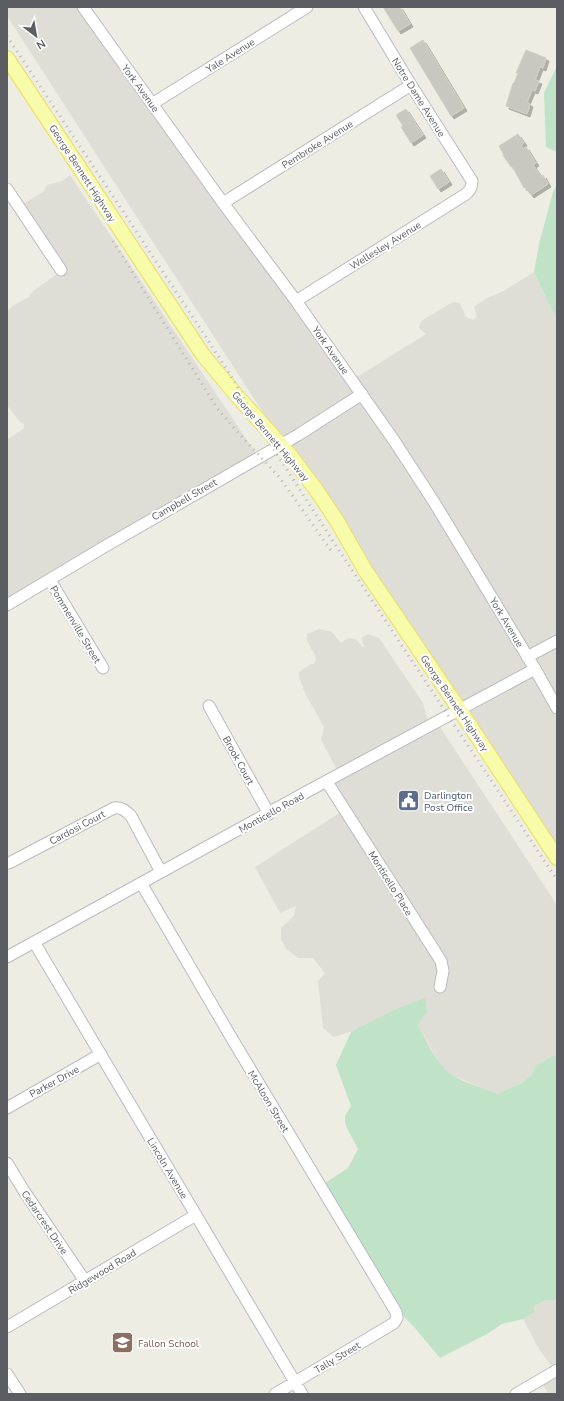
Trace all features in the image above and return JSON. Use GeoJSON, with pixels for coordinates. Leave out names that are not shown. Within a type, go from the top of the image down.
{"type":"FeatureCollection","features":[{"type":"Feature","properties":{"kind":"main road","name":"George Bennett Highway"},"geometry":{"type":"LineString","coordinates":[[7,58],[203,355],[301,469],[329,509],[365,570],[557,858]]}},
{"type":"Feature","properties":{"kind":"street","name":"York Avenue"},"geometry":{"type":"LineString","coordinates":[[83,7],[296,301],[393,439],[430,495],[557,708]]}},
{"type":"Feature","properties":{"kind":"street","name":"Yale Avenue"},"geometry":{"type":"LineString","coordinates":[[152,104],[307,7]]}},
{"type":"Feature","properties":{"kind":"street","name":"Notre Dame Avenue"},"geometry":{"type":"LineString","coordinates":[[364,7],[411,85],[472,181],[472,186]]}},
{"type":"Feature","properties":{"kind":"street","name":"Pembroke Avenue"},"geometry":{"type":"LineString","coordinates":[[223,202],[411,85]]}},
{"type":"Feature","properties":{"kind":"street","name":"Wellesley Avenue"},"geometry":{"type":"LineString","coordinates":[[296,301],[466,194],[470,191],[472,186]]}},
{"type":"Feature","properties":{"kind":"street"},"geometry":{"type":"LineString","coordinates":[[8,191],[61,270]]}},
{"type":"Feature","properties":{"kind":"street","name":"Campbell Street"},"geometry":{"type":"LineString","coordinates":[[7,605],[362,394]]}},
{"type":"Feature","properties":{"kind":"street","name":"Pommenville Street"},"geometry":{"type":"LineString","coordinates":[[50,580],[103,668]]}},
{"type":"Feature","properties":{"kind":"street"},"geometry":{"type":"LineString","coordinates":[[527,657],[557,641]]}},
{"type":"Feature","properties":{"kind":"street","name":"Monticello Road"},"geometry":{"type":"LineString","coordinates":[[7,957],[459,709],[535,669]]}},
{"type":"Feature","properties":{"kind":"street","name":"Brook Court"},"geometry":{"type":"LineString","coordinates":[[209,706],[269,814]]}},
{"type":"Feature","properties":{"kind":"street","name":"Monticello Place"},"geometry":{"type":"LineString","coordinates":[[327,782],[441,961],[443,971],[440,987]]}},
{"type":"Feature","properties":{"kind":"street","name":"Cardosi Court"},"geometry":{"type":"LineString","coordinates":[[9,863],[114,808],[120,808],[132,816],[161,872]]}},
{"type":"Feature","properties":{"kind":"street","name":"McAloon Street"},"geometry":{"type":"LineString","coordinates":[[141,883],[396,1312],[397,1318]]}},
{"type":"Feature","properties":{"kind":"street","name":"Lincoln Avenue"},"geometry":{"type":"LineString","coordinates":[[34,942],[302,1394]]}},
{"type":"Feature","properties":{"kind":"street","name":"Parker Drive"},"geometry":{"type":"LineString","coordinates":[[7,1108],[101,1054]]}},
{"type":"Feature","properties":{"kind":"street","name":"Cedarcrest Drive"},"geometry":{"type":"LineString","coordinates":[[7,1163],[24,1191],[85,1281]]}},
{"type":"Feature","properties":{"kind":"street","name":"Ridgewood Road"},"geometry":{"type":"LineString","coordinates":[[7,1327],[196,1215]]}},
{"type":"Feature","properties":{"kind":"street","name":"Tally Street"},"geometry":{"type":"LineString","coordinates":[[275,1394],[394,1323],[397,1318]]}},
{"type":"Feature","properties":{"kind":"street"},"geometry":{"type":"LineString","coordinates":[[516,1394],[557,1370]]}},
{"type":"Feature","properties":{"kind":"street"},"geometry":{"type":"LineString","coordinates":[[7,1374],[20,1394]]}},
{"type":"Feature","properties":{"kind":"shaded area"},"geometry":{"type":"Polygon","coordinates":[[[7,7],[79,7],[350,380],[426,334],[419,328],[421,321],[453,302],[460,303],[466,317],[473,320],[477,317],[474,307],[487,298],[502,292],[534,272],[557,321],[557,858],[313,490],[7,16],[7,7]]]}},
{"type":"Feature","properties":{"kind":"shaded area"},"geometry":{"type":"Polygon","coordinates":[[[70,175],[257,455],[99,543],[7,600],[7,440],[24,428],[24,424],[19,421],[7,405],[7,311],[14,305],[29,297],[32,292],[61,271],[20,206],[44,191],[47,185],[62,181],[70,175]]]}},
{"type":"Feature","properties":{"kind":"shaded area"},"geometry":{"type":"Polygon","coordinates":[[[319,629],[332,632],[341,643],[348,638],[356,639],[362,647],[364,647],[362,638],[368,634],[379,638],[423,703],[428,721],[436,721],[557,905],[557,1054],[536,1065],[532,1074],[522,1083],[497,1094],[452,1075],[440,1064],[418,1025],[427,1012],[426,997],[391,1011],[356,1030],[334,1037],[323,1028],[318,981],[325,973],[313,958],[298,958],[286,949],[281,939],[281,928],[294,916],[296,906],[280,913],[255,867],[341,812],[324,781],[338,772],[321,740],[324,727],[306,695],[299,678],[299,672],[311,664],[314,664],[316,658],[307,640],[307,634],[319,629]]]}},
{"type":"Feature","properties":{"kind":"shaded area"},"geometry":{"type":"Polygon","coordinates":[[[557,1299],[557,1394],[549,1394],[538,1378],[553,1368],[539,1349],[523,1319],[535,1312],[533,1307],[545,1300],[553,1301],[557,1299]]]}},
{"type":"Feature","properties":{"kind":"green space"},"geometry":{"type":"Polygon","coordinates":[[[557,66],[557,152],[546,147],[544,93],[557,66]]]}},
{"type":"Feature","properties":{"kind":"green space"},"geometry":{"type":"Polygon","coordinates":[[[557,184],[557,321],[534,272],[539,244],[553,192],[557,184]]]}},
{"type":"Feature","properties":{"kind":"green space"},"geometry":{"type":"Polygon","coordinates":[[[426,997],[427,1012],[418,1025],[432,1052],[441,1064],[451,1074],[462,1080],[497,1094],[522,1083],[532,1074],[536,1065],[557,1054],[557,1299],[553,1301],[545,1300],[533,1307],[535,1312],[523,1319],[502,1324],[487,1334],[440,1358],[415,1328],[388,1300],[319,1187],[348,1168],[358,1149],[345,1122],[345,1116],[351,1106],[336,1065],[351,1032],[391,1011],[426,997]]]}},
{"type":"Feature","properties":{"kind":"building"},"geometry":{"type":"Polygon","coordinates":[[[383,7],[400,7],[410,24],[398,31],[383,7]]]}},
{"type":"Feature","properties":{"kind":"building"},"geometry":{"type":"Polygon","coordinates":[[[423,40],[464,108],[451,116],[410,48],[423,40]]]}},
{"type":"Feature","properties":{"kind":"building"},"geometry":{"type":"Polygon","coordinates":[[[526,50],[546,58],[543,68],[540,67],[535,80],[539,81],[535,91],[532,90],[527,102],[530,104],[527,114],[506,106],[513,83],[518,73],[516,73],[526,50]]]}},
{"type":"Feature","properties":{"kind":"building"},"geometry":{"type":"Polygon","coordinates":[[[406,109],[423,135],[411,143],[401,127],[403,126],[396,115],[406,109]]]}},
{"type":"Feature","properties":{"kind":"building"},"geometry":{"type":"Polygon","coordinates":[[[518,134],[524,143],[521,145],[523,149],[526,147],[536,163],[533,165],[541,177],[543,175],[548,184],[531,195],[525,187],[524,188],[499,146],[518,134]]]}},
{"type":"Feature","properties":{"kind":"building"},"geometry":{"type":"Polygon","coordinates":[[[441,169],[449,182],[438,189],[430,176],[441,169]]]}},
{"type":"Feature","properties":{"kind":"railway"},"geometry":{"type":"LineString","coordinates":[[7,36],[202,331],[231,376],[273,448],[340,552],[557,880]]}},
{"type":"Feature","properties":{"kind":"railway"},"geometry":{"type":"LineString","coordinates":[[113,241],[217,408],[280,478],[332,552]]}},
{"type":"Feature","properties":{"kind":"place","name":"Darlington Post Office"},"geometry":{"type":"Point","coordinates":[408,801]}},
{"type":"Feature","properties":{"kind":"place","name":"Fallon School"},"geometry":{"type":"Point","coordinates":[123,1343]}}]}
